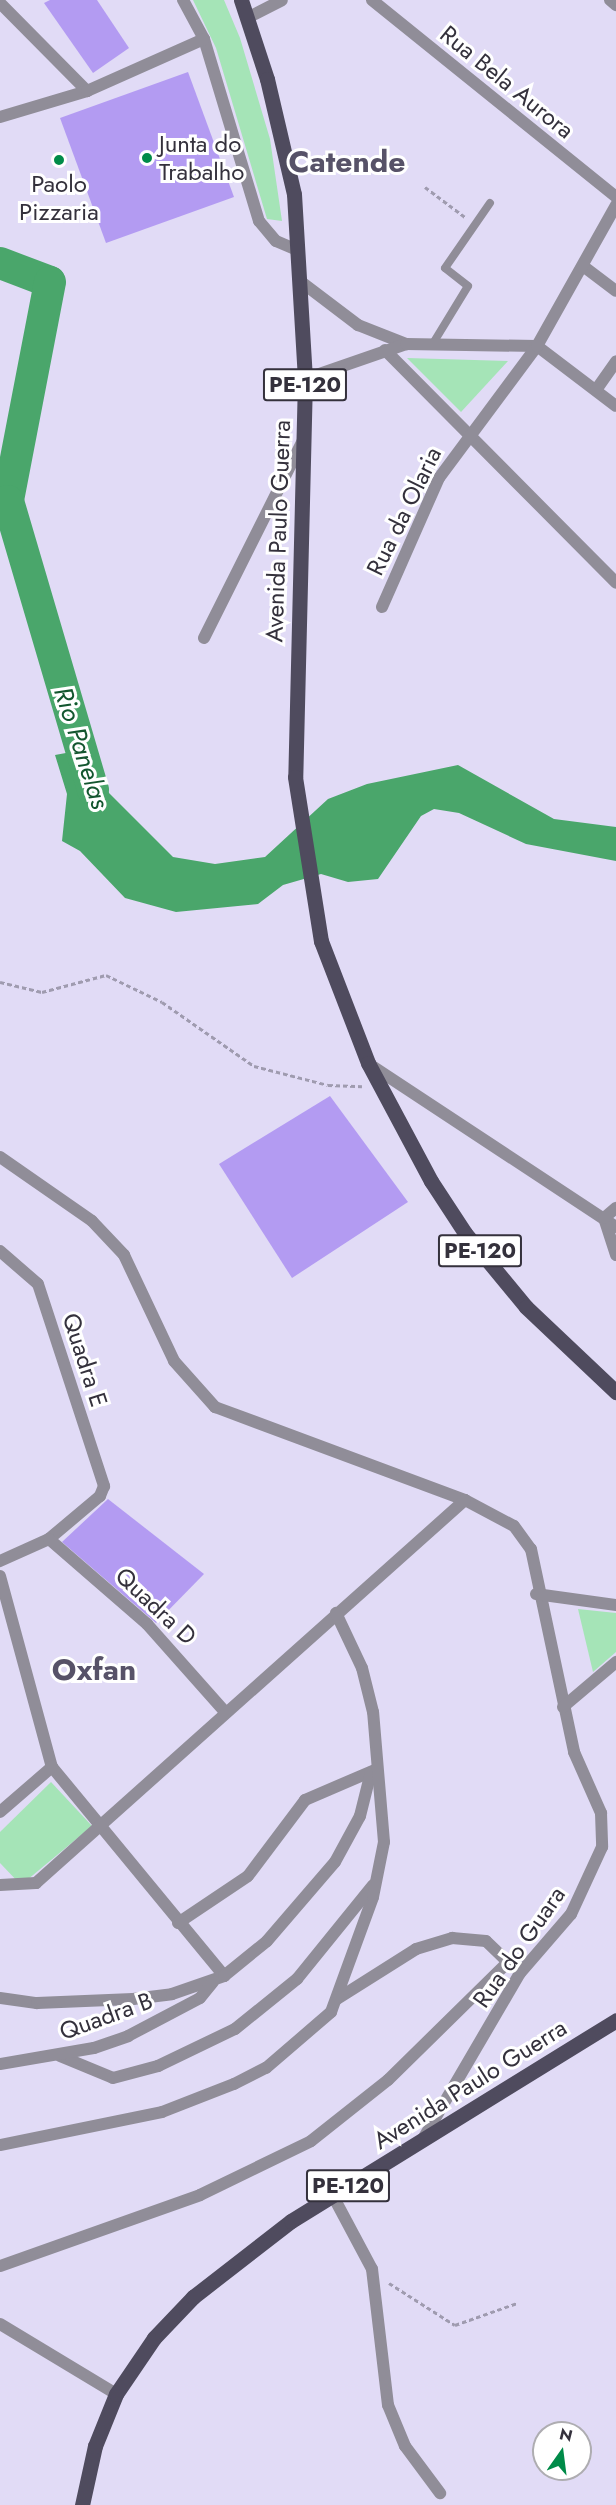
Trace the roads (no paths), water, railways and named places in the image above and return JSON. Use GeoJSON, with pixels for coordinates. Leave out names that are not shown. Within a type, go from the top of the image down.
{"type":"FeatureCollection","features":[{"type":"Feature","properties":{"kind":"main road","name":"Avenida Paulo Guerra"},"geometry":{"type":"LineString","coordinates":[[241,0],[248,18],[292,184],[300,280],[305,379],[295,777],[312,905],[368,1063]]}},
{"type":"Feature","properties":{"kind":"main road","name":"PE-120"},"geometry":{"type":"LineString","coordinates":[[368,1063],[465,1233],[526,1306],[616,1392]]}},
{"type":"Feature","properties":{"kind":"main road","name":"Avenida Paulo Guerra"},"geometry":{"type":"LineString","coordinates":[[82,2505],[95,2446],[116,2394],[154,2338],[193,2297],[242,2255],[616,2020]]}},
{"type":"Feature","properties":{"kind":"street"},"geometry":{"type":"LineString","coordinates":[[183,0],[204,39],[259,221],[276,240],[297,250]]}},
{"type":"Feature","properties":{"kind":"street"},"geometry":{"type":"LineString","coordinates":[[248,18],[282,0]]}},
{"type":"Feature","properties":{"kind":"street","name":"Rua Bela Aurora"},"geometry":{"type":"LineString","coordinates":[[372,0],[616,197]]}},
{"type":"Feature","properties":{"kind":"street"},"geometry":{"type":"LineString","coordinates":[[610,0],[616,5]]}},
{"type":"Feature","properties":{"kind":"street"},"geometry":{"type":"LineString","coordinates":[[0,3],[87,91]]}},
{"type":"Feature","properties":{"kind":"street"},"geometry":{"type":"LineString","coordinates":[[0,117],[87,91],[204,39]]}},
{"type":"Feature","properties":{"kind":"street","name":"Rua da Olaria"},"geometry":{"type":"LineString","coordinates":[[382,607],[424,507],[466,435],[537,346],[616,205]]}},
{"type":"Feature","properties":{"kind":"street"},"geometry":{"type":"LineString","coordinates":[[583,266],[616,291]]}},
{"type":"Feature","properties":{"kind":"street"},"geometry":{"type":"LineString","coordinates":[[300,280],[358,325],[406,344]]}},
{"type":"Feature","properties":{"kind":"street"},"geometry":{"type":"LineString","coordinates":[[305,379],[406,344],[537,346],[616,406]]}},
{"type":"Feature","properties":{"kind":"street"},"geometry":{"type":"LineString","coordinates":[[385,350],[466,435],[616,583]]}},
{"type":"Feature","properties":{"kind":"street"},"geometry":{"type":"LineString","coordinates":[[596,390],[616,361]]}},
{"type":"Feature","properties":{"kind":"street"},"geometry":{"type":"LineString","coordinates":[[204,638],[303,439]]}},
{"type":"Feature","properties":{"kind":"street"},"geometry":{"type":"LineString","coordinates":[[368,1063],[616,1227]]}},
{"type":"Feature","properties":{"kind":"street","name":"Rua do Guara"},"geometry":{"type":"LineString","coordinates":[[0,1157],[92,1221],[124,1255],[174,1361],[215,1407],[465,1500],[524,1537],[574,1752],[601,1813],[602,1847],[571,1914],[520,1973],[421,2141]]}},
{"type":"Feature","properties":{"kind":"street"},"geometry":{"type":"LineString","coordinates":[[604,1218],[616,1208]]}},
{"type":"Feature","properties":{"kind":"street"},"geometry":{"type":"LineString","coordinates":[[604,1218],[616,1255]]}},
{"type":"Feature","properties":{"kind":"street","name":"Quadra E"},"geometry":{"type":"LineString","coordinates":[[0,1251],[38,1284],[102,1470],[100,1496],[49,1539]]}},
{"type":"Feature","properties":{"kind":"street"},"geometry":{"type":"LineString","coordinates":[[0,1885],[36,1883],[465,1500]]}},
{"type":"Feature","properties":{"kind":"street"},"geometry":{"type":"LineString","coordinates":[[0,1561],[49,1539]]}},
{"type":"Feature","properties":{"kind":"street","name":"Quadra D"},"geometry":{"type":"LineString","coordinates":[[49,1539],[147,1624],[225,1712]]}},
{"type":"Feature","properties":{"kind":"street"},"geometry":{"type":"LineString","coordinates":[[0,1576],[2,1592],[52,1767],[102,1826],[219,1979],[133,1999],[37,2003],[0,1998]]}},
{"type":"Feature","properties":{"kind":"street"},"geometry":{"type":"LineString","coordinates":[[536,1594],[616,1605]]}},
{"type":"Feature","properties":{"kind":"street"},"geometry":{"type":"LineString","coordinates":[[0,2145],[162,2112],[234,2084],[314,2032],[337,1999],[378,1879],[384,1842],[362,1668],[336,1613]]}},
{"type":"Feature","properties":{"kind":"street"},"geometry":{"type":"LineString","coordinates":[[563,1707],[616,1662]]}},
{"type":"Feature","properties":{"kind":"street"},"geometry":{"type":"LineString","coordinates":[[0,1812],[52,1767]]}},
{"type":"Feature","properties":{"kind":"street"},"geometry":{"type":"LineString","coordinates":[[178,1923],[248,1876],[305,1800],[374,1770]]}},
{"type":"Feature","properties":{"kind":"street","name":"Quadra B"},"geometry":{"type":"LineString","coordinates":[[0,2064],[60,2056],[93,2048],[168,2017],[200,1998],[219,1979],[267,1941],[335,1862],[360,1816],[374,1770]]}},
{"type":"Feature","properties":{"kind":"street"},"geometry":{"type":"LineString","coordinates":[[60,2056],[113,2078],[158,2066],[236,2029],[297,1979],[378,1879]]}},
{"type":"Feature","properties":{"kind":"street"},"geometry":{"type":"LineString","coordinates":[[337,1999],[416,1949],[452,1938],[486,1941],[520,1973]]}},
{"type":"Feature","properties":{"kind":"street"},"geometry":{"type":"LineString","coordinates":[[0,2266],[200,2194],[311,2141],[388,2080],[508,1962]]}},
{"type":"Feature","properties":{"kind":"street"},"geometry":{"type":"LineString","coordinates":[[333,2196],[372,2269],[388,2405],[405,2446],[440,2493]]}},
{"type":"Feature","properties":{"kind":"street"},"geometry":{"type":"LineString","coordinates":[[0,2324],[116,2394]]}},
{"type":"Feature","properties":{"kind":"lane"},"geometry":{"type":"LineString","coordinates":[[432,345],[468,286],[445,268],[490,203]]}},
{"type":"Feature","properties":{"kind":"waterway","name":"Rio Panelas"},"geometry":{"type":"LineString","coordinates":[[0,263],[50,282],[8,501],[93,790]]}},
{"type":"Feature","properties":{"kind":"place","name":"Junta do Trabalho"},"geometry":{"type":"Point","coordinates":[147,158]}},
{"type":"Feature","properties":{"kind":"place","name":"Paolo Pizzaria"},"geometry":{"type":"Point","coordinates":[59,160]}},
{"type":"Feature","properties":{"kind":"district","name":"Catende"},"geometry":{"type":"Point","coordinates":[347,162]}},
{"type":"Feature","properties":{"kind":"district","name":"Oxfan"},"geometry":{"type":"Point","coordinates":[94,1670]}}]}
